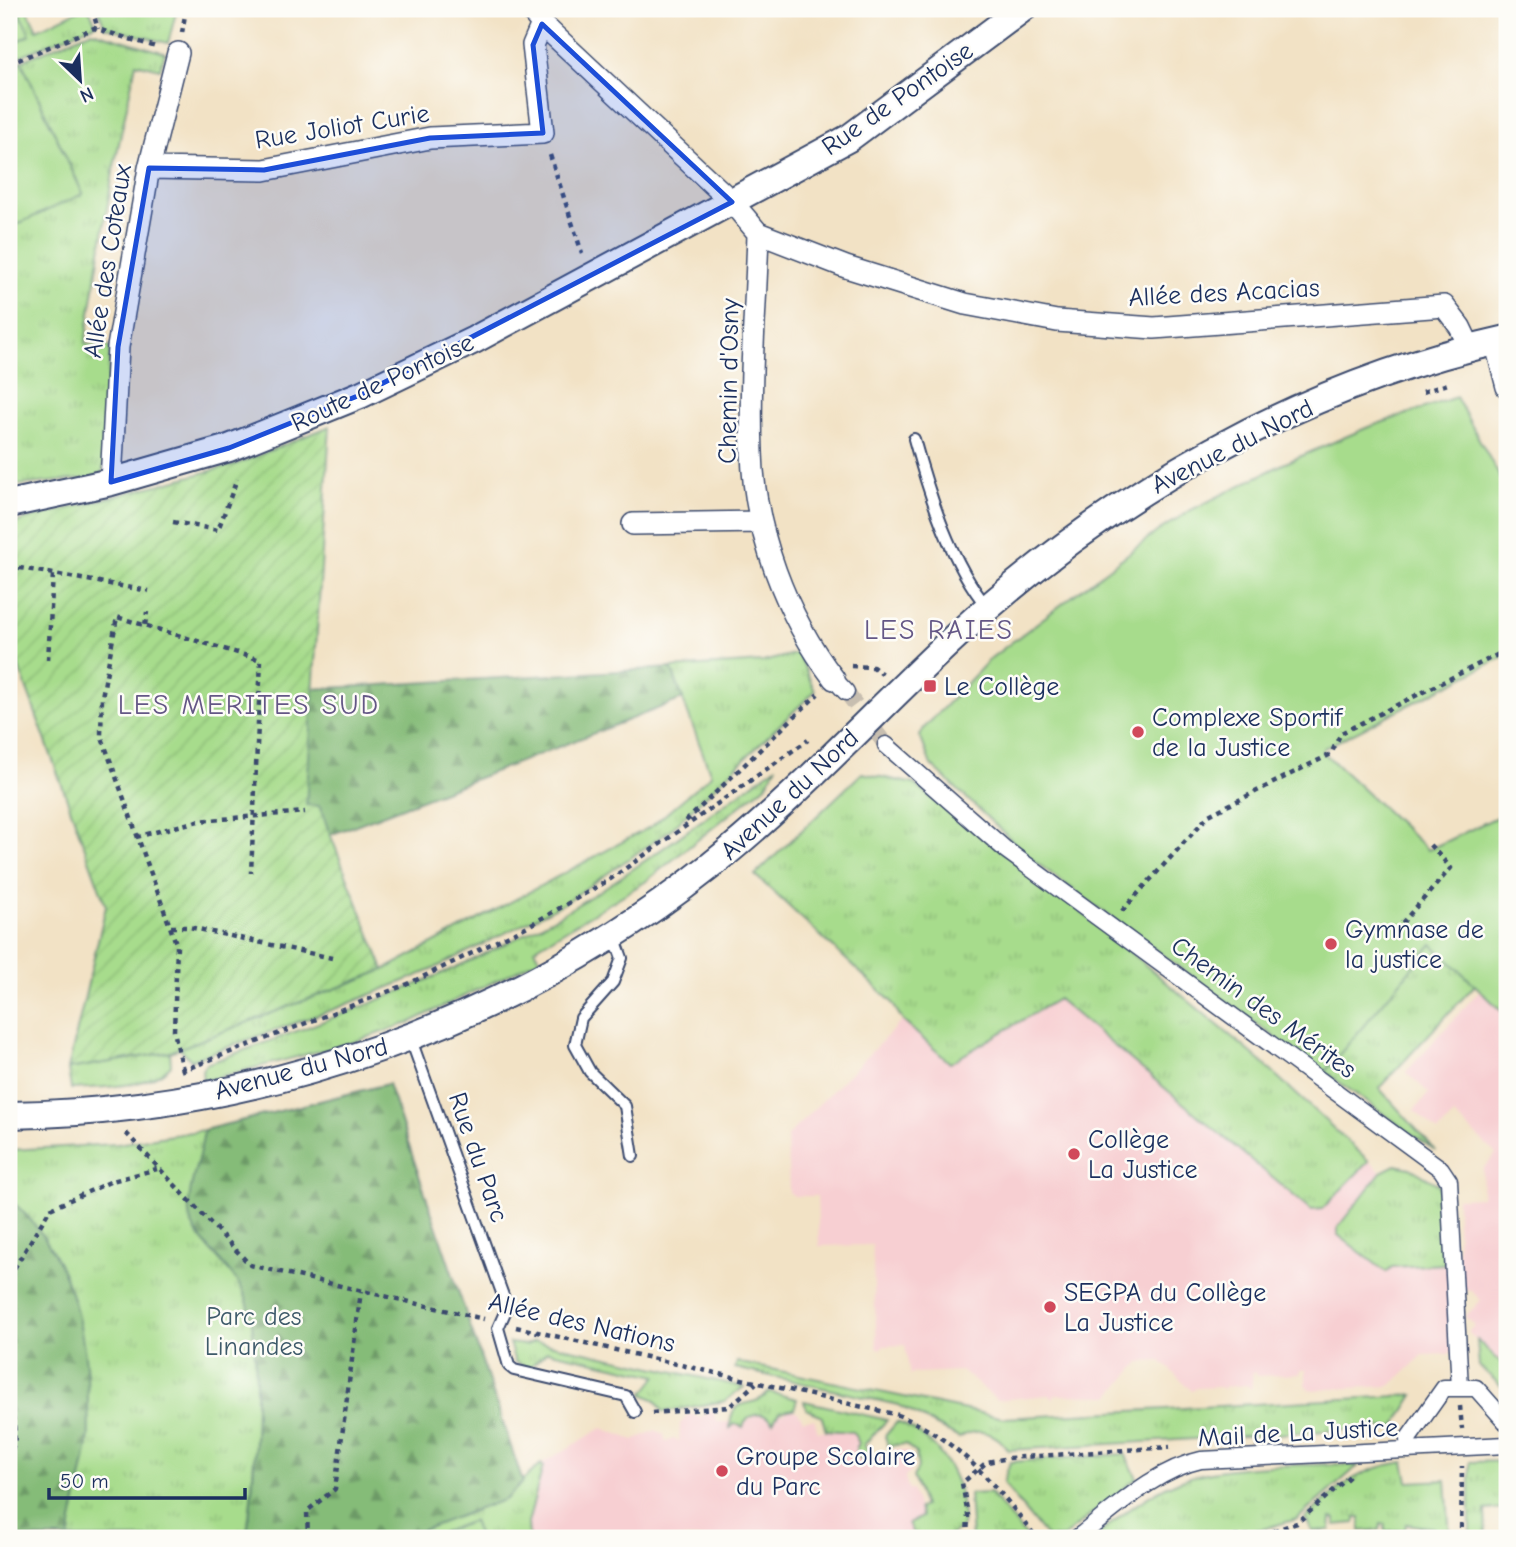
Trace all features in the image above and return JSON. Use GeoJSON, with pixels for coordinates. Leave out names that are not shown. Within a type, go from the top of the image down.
{"type":"FeatureCollection","features":[{"type":"Feature","properties":{"kind":"street","name":"Rue de Pontoise"},"geometry":{"type":"LineString","coordinates":[[732,202],[849,138],[1022,9]]}},
{"type":"Feature","properties":{"kind":"street","name":"Allée des Acacias"},"geometry":{"type":"LineString","coordinates":[[536,16],[732,202],[758,233],[872,276],[965,304],[1057,321],[1154,328],[1444,306],[1460,327],[1491,343]]}},
{"type":"Feature","properties":{"kind":"street"},"geometry":{"type":"LineString","coordinates":[[536,16],[533,45],[543,133]]}},
{"type":"Feature","properties":{"kind":"street","name":"Allée des Coteaux"},"geometry":{"type":"LineString","coordinates":[[111,482],[118,347],[149,168],[178,53]]}},
{"type":"Feature","properties":{"kind":"street","name":"Rue Joliot Curie"},"geometry":{"type":"LineString","coordinates":[[149,168],[264,170],[430,138],[543,133]]}},
{"type":"Feature","properties":{"kind":"street","name":"Route de Pontoise"},"geometry":{"type":"LineString","coordinates":[[9,503],[111,482],[203,457],[303,420],[474,340],[732,202]]}},
{"type":"Feature","properties":{"kind":"street","name":"Chemin d'Osny"},"geometry":{"type":"LineString","coordinates":[[758,233],[751,453],[761,522],[778,576],[795,614],[810,645],[840,686]]}},
{"type":"Feature","properties":{"kind":"street"},"geometry":{"type":"LineString","coordinates":[[1491,343],[1507,387]]}},
{"type":"Feature","properties":{"kind":"street","name":"Avenue du Nord"},"geometry":{"type":"LineString","coordinates":[[9,1115],[85,1112],[220,1092],[302,1072],[410,1037],[516,990],[665,900],[751,833],[988,608],[1103,517],[1217,449],[1277,418],[1354,386],[1491,343]]}},
{"type":"Feature","properties":{"kind":"street"},"geometry":{"type":"LineString","coordinates":[[633,524],[761,522]]}},
{"type":"Feature","properties":{"kind":"street","name":"Chemin des Mérites"},"geometry":{"type":"LineString","coordinates":[[886,745],[1006,850],[1441,1169],[1449,1181],[1460,1388]]}},
{"type":"Feature","properties":{"kind":"street"},"geometry":{"type":"LineString","coordinates":[[1409,1450],[1408,1439],[1444,1388],[1476,1388],[1507,1423]]}},
{"type":"Feature","properties":{"kind":"street","name":"Mail de La Justice"},"geometry":{"type":"LineString","coordinates":[[1077,1538],[1160,1476],[1186,1463],[1507,1445]]}},
{"type":"Feature","properties":{"kind":"lane"},"geometry":{"type":"LineString","coordinates":[[914,439],[930,496],[974,592],[988,608]]}},
{"type":"Feature","properties":{"kind":"lane"},"geometry":{"type":"LineString","coordinates":[[613,933],[622,958],[613,982],[581,1018],[575,1045],[590,1072],[625,1106],[633,1156]]}},
{"type":"Feature","properties":{"kind":"lane","name":"Rue du Parc"},"geometry":{"type":"LineString","coordinates":[[410,1037],[502,1294],[506,1310],[501,1323]]}},
{"type":"Feature","properties":{"kind":"lane"},"geometry":{"type":"LineString","coordinates":[[501,1323],[498,1328],[501,1344],[506,1361],[514,1370],[626,1396],[635,1412]]}},
{"type":"Feature","properties":{"kind":"path"},"geometry":{"type":"LineString","coordinates":[[92,9],[98,29]]}},
{"type":"Feature","properties":{"kind":"path"},"geometry":{"type":"LineString","coordinates":[[9,64],[98,29],[178,53]]}},
{"type":"Feature","properties":{"kind":"path"},"geometry":{"type":"LineString","coordinates":[[543,133],[590,277]]}},
{"type":"Feature","properties":{"kind":"path"},"geometry":{"type":"LineString","coordinates":[[173,522],[218,530],[237,480]]}},
{"type":"Feature","properties":{"kind":"path"},"geometry":{"type":"LineString","coordinates":[[9,566],[149,591]]}},
{"type":"Feature","properties":{"kind":"path"},"geometry":{"type":"LineString","coordinates":[[48,660],[53,574]]}},
{"type":"Feature","properties":{"kind":"path"},"geometry":{"type":"LineString","coordinates":[[145,625],[147,612]]}},
{"type":"Feature","properties":{"kind":"path"},"geometry":{"type":"LineString","coordinates":[[251,873],[261,660],[117,617],[100,720],[107,756],[171,927],[178,958],[174,1031],[183,1070],[408,984],[475,953],[600,886],[814,736]]}},
{"type":"Feature","properties":{"kind":"path"},"geometry":{"type":"LineString","coordinates":[[1110,925],[1209,815],[1331,754],[1341,733],[1507,650]]}},
{"type":"Feature","properties":{"kind":"path"},"geometry":{"type":"LineString","coordinates":[[872,684],[882,675]]}},
{"type":"Feature","properties":{"kind":"path"},"geometry":{"type":"LineString","coordinates":[[676,831],[840,686]]}},
{"type":"Feature","properties":{"kind":"path"},"geometry":{"type":"LineString","coordinates":[[136,837],[171,825],[305,812]]}},
{"type":"Feature","properties":{"kind":"path"},"geometry":{"type":"LineString","coordinates":[[1402,923],[1451,868],[1429,845]]}},
{"type":"Feature","properties":{"kind":"path"},"geometry":{"type":"LineString","coordinates":[[171,927],[189,927],[332,958]]}},
{"type":"Feature","properties":{"kind":"path","name":"Allée des Nations"},"geometry":{"type":"LineString","coordinates":[[126,1133],[250,1265],[898,1415],[914,1422],[979,1467],[1037,1538]]}},
{"type":"Feature","properties":{"kind":"path"},"geometry":{"type":"LineString","coordinates":[[9,1277],[50,1209],[113,1181],[157,1169]]}},
{"type":"Feature","properties":{"kind":"path"},"geometry":{"type":"LineString","coordinates":[[309,1538],[307,1511],[335,1489],[361,1291]]}},
{"type":"Feature","properties":{"kind":"path"},"geometry":{"type":"LineString","coordinates":[[635,1412],[666,1414],[729,1407],[757,1382]]}},
{"type":"Feature","properties":{"kind":"path"},"geometry":{"type":"LineString","coordinates":[[9,1396],[15,1432],[13,1450],[9,1454]]}},
{"type":"Feature","properties":{"kind":"path"},"geometry":{"type":"LineString","coordinates":[[1461,1538],[1462,1447]]}},
{"type":"Feature","properties":{"kind":"path"},"geometry":{"type":"LineString","coordinates":[[1214,1538],[1260,1535],[1297,1522],[1376,1452]]}},
{"type":"Feature","properties":{"kind":"path"},"geometry":{"type":"LineString","coordinates":[[962,1483],[968,1515],[967,1538]]}},
{"type":"Feature","properties":{"kind":"highlighted area"},"geometry":{"type":"Polygon","coordinates":[[[542,24],[732,202],[360,395],[229,448],[111,482],[118,347],[149,168],[264,170],[430,138],[543,133],[533,45],[542,24]]]}},
{"type":"Feature","properties":{"kind":"shaded area","name":"Collège La Justice"},"geometry":{"type":"Polygon","coordinates":[[[1073,905],[1255,1056],[1381,1172],[1395,1165],[1402,1166],[1439,1185],[1444,1264],[1450,1269],[1453,1350],[1449,1354],[1423,1355],[1390,1386],[1310,1390],[1306,1385],[1306,1370],[1301,1370],[1300,1374],[1257,1376],[1256,1372],[1253,1372],[1251,1389],[1247,1385],[1225,1387],[1224,1390],[1219,1387],[1196,1388],[1192,1391],[1161,1361],[1140,1362],[1110,1396],[1055,1395],[1053,1399],[1049,1395],[997,1400],[962,1371],[913,1373],[910,1376],[905,1345],[883,1346],[880,1349],[877,1347],[872,1245],[819,1246],[817,1196],[794,1196],[789,1192],[787,1136],[899,1024],[1073,905]]]}},
{"type":"Feature","properties":{"kind":"shaded area"},"geometry":{"type":"Polygon","coordinates":[[[1480,990],[1507,1016],[1507,1368],[1468,1332],[1475,1325],[1465,1317],[1481,1300],[1471,1291],[1458,1289],[1457,1198],[1482,1197],[1483,1169],[1496,1154],[1454,1115],[1438,1132],[1414,1110],[1429,1093],[1406,1072],[1480,990]]]}},
{"type":"Feature","properties":{"kind":"shaded area","name":"Groupe Scolaire du Parc"},"geometry":{"type":"Polygon","coordinates":[[[788,1408],[798,1412],[803,1420],[814,1419],[818,1431],[845,1429],[853,1432],[859,1443],[856,1454],[863,1460],[897,1449],[908,1452],[913,1467],[905,1478],[922,1517],[911,1528],[914,1538],[479,1538],[476,1530],[541,1464],[602,1428],[634,1440],[656,1430],[664,1435],[666,1442],[674,1439],[679,1442],[680,1424],[688,1414],[700,1418],[712,1411],[718,1422],[730,1422],[730,1427],[735,1424],[742,1427],[756,1414],[765,1415],[774,1421],[779,1412],[784,1414],[788,1408]]]}},
{"type":"Feature","properties":{"kind":"green space"},"geometry":{"type":"Polygon","coordinates":[[[9,9],[18,9],[30,35],[9,45],[9,9]]]}},
{"type":"Feature","properties":{"kind":"green space"},"geometry":{"type":"Polygon","coordinates":[[[18,9],[27,9],[37,30],[81,9],[89,9],[96,24],[9,61],[9,45],[29,35],[18,9]]]}},
{"type":"Feature","properties":{"kind":"green space"},"geometry":{"type":"Polygon","coordinates":[[[98,9],[177,9],[168,43],[105,27],[98,9]]]}},
{"type":"Feature","properties":{"kind":"green space"},"geometry":{"type":"Polygon","coordinates":[[[92,31],[165,53],[160,69],[136,63],[113,172],[85,344],[110,347],[103,471],[94,478],[9,486],[9,228],[83,193],[21,61],[92,31]]]}},
{"type":"Feature","properties":{"kind":"green space"},"geometry":{"type":"Polygon","coordinates":[[[21,61],[83,194],[9,228],[9,67],[21,61]]]}},
{"type":"Feature","properties":{"kind":"green space","name":"Complexe Sportif de la Justice"},"geometry":{"type":"Polygon","coordinates":[[[1456,397],[1507,490],[1507,655],[1322,751],[1428,850],[1507,812],[1507,1016],[1432,944],[1324,1073],[1034,861],[931,765],[920,736],[924,728],[991,658],[1158,531],[1191,510],[1283,464],[1366,428],[1456,397]]]}},
{"type":"Feature","properties":{"kind":"green space"},"geometry":{"type":"Polygon","coordinates":[[[330,426],[306,805],[319,806],[384,970],[170,1052],[68,1069],[106,906],[9,640],[9,524],[237,464],[330,426]]]}},
{"type":"Feature","properties":{"kind":"green space"},"geometry":{"type":"Polygon","coordinates":[[[798,653],[815,691],[669,831],[563,904],[429,971],[340,1007],[191,1060],[180,1048],[384,970],[652,826],[711,775],[671,668],[763,662],[798,653]]]}},
{"type":"Feature","properties":{"kind":"green space"},"geometry":{"type":"Polygon","coordinates":[[[671,668],[683,699],[330,835],[320,807],[306,805],[312,689],[671,668]]]}},
{"type":"Feature","properties":{"kind":"green space"},"geometry":{"type":"Polygon","coordinates":[[[777,766],[766,785],[645,882],[534,949],[540,959],[411,1022],[351,1043],[203,1081],[202,1070],[206,1064],[341,1015],[429,979],[516,939],[558,916],[642,863],[777,766]]]}},
{"type":"Feature","properties":{"kind":"green space"},"geometry":{"type":"Polygon","coordinates":[[[862,773],[914,784],[1073,905],[1255,1056],[1369,1161],[1322,1209],[1311,1210],[1058,999],[950,1063],[903,1021],[891,1001],[755,875],[862,773]]]}},
{"type":"Feature","properties":{"kind":"green space"},"geometry":{"type":"Polygon","coordinates":[[[1420,929],[1507,1016],[1475,985],[1379,1088],[1436,1151],[1305,1058],[1420,929]]]}},
{"type":"Feature","properties":{"kind":"green space"},"geometry":{"type":"Polygon","coordinates":[[[170,1052],[171,1065],[150,1079],[110,1087],[71,1089],[68,1069],[170,1052]]]}},
{"type":"Feature","properties":{"kind":"green space","name":"Parc des Linandes"},"geometry":{"type":"Polygon","coordinates":[[[388,1084],[522,1481],[541,1464],[543,1466],[528,1523],[529,1538],[479,1538],[473,1521],[428,1538],[9,1538],[9,1150],[117,1144],[204,1130],[388,1084]]]}},
{"type":"Feature","properties":{"kind":"green space"},"geometry":{"type":"Polygon","coordinates":[[[388,1084],[523,1482],[506,1499],[401,1538],[246,1538],[256,1416],[254,1348],[251,1320],[241,1287],[197,1234],[189,1214],[190,1193],[204,1130],[388,1084]]]}},
{"type":"Feature","properties":{"kind":"green space"},"geometry":{"type":"Polygon","coordinates":[[[1395,1165],[1410,1168],[1439,1185],[1444,1264],[1392,1267],[1386,1272],[1338,1235],[1338,1227],[1381,1172],[1395,1165]]]}},
{"type":"Feature","properties":{"kind":"green space"},"geometry":{"type":"Polygon","coordinates":[[[9,1199],[29,1218],[60,1265],[70,1291],[84,1345],[89,1439],[69,1538],[9,1538],[9,1199]]]}},
{"type":"Feature","properties":{"kind":"green space"},"geometry":{"type":"Polygon","coordinates":[[[1477,1340],[1507,1368],[1507,1391],[1479,1366],[1477,1340]]]}},
{"type":"Feature","properties":{"kind":"green space"},"geometry":{"type":"Polygon","coordinates":[[[535,1341],[744,1387],[725,1401],[663,1412],[656,1400],[643,1394],[657,1376],[547,1351],[529,1368],[515,1362],[509,1343],[526,1345],[535,1341]]]}},
{"type":"Feature","properties":{"kind":"green space"},"geometry":{"type":"Polygon","coordinates":[[[737,1362],[1004,1418],[1414,1395],[1394,1427],[1008,1450],[998,1439],[986,1433],[973,1432],[959,1438],[898,1405],[735,1368],[737,1362]]]}},
{"type":"Feature","properties":{"kind":"green space"},"geometry":{"type":"Polygon","coordinates":[[[769,1392],[797,1399],[794,1409],[779,1412],[773,1422],[765,1416],[756,1415],[748,1419],[743,1427],[735,1424],[730,1428],[731,1417],[738,1406],[756,1401],[769,1392]]]}},
{"type":"Feature","properties":{"kind":"green space"},"geometry":{"type":"Polygon","coordinates":[[[804,1401],[887,1420],[864,1445],[872,1457],[863,1461],[855,1453],[859,1443],[853,1432],[826,1430],[821,1415],[806,1409],[804,1401]]]}},
{"type":"Feature","properties":{"kind":"green space"},"geometry":{"type":"Polygon","coordinates":[[[897,1422],[925,1438],[947,1463],[960,1493],[962,1526],[958,1531],[941,1538],[915,1538],[908,1523],[922,1517],[919,1508],[924,1506],[913,1477],[918,1468],[916,1453],[905,1444],[888,1446],[885,1436],[897,1422]]]}},
{"type":"Feature","properties":{"kind":"green space"},"geometry":{"type":"Polygon","coordinates":[[[1125,1454],[1137,1478],[1062,1538],[1047,1538],[1003,1483],[1010,1462],[1125,1454]]]}},
{"type":"Feature","properties":{"kind":"green space"},"geometry":{"type":"Polygon","coordinates":[[[1507,1461],[1507,1508],[1485,1510],[1486,1538],[1470,1538],[1470,1462],[1507,1461]]]}},
{"type":"Feature","properties":{"kind":"green space"},"geometry":{"type":"Polygon","coordinates":[[[1404,1462],[1408,1482],[1446,1480],[1450,1538],[1435,1538],[1434,1528],[1406,1524],[1405,1530],[1385,1531],[1385,1525],[1381,1524],[1380,1530],[1360,1531],[1360,1518],[1355,1518],[1355,1523],[1335,1525],[1335,1519],[1331,1518],[1330,1530],[1312,1531],[1305,1518],[1349,1481],[1373,1469],[1404,1462]]]}},
{"type":"Feature","properties":{"kind":"green space"},"geometry":{"type":"Polygon","coordinates":[[[1334,1464],[1358,1466],[1297,1519],[1263,1529],[1182,1538],[1094,1538],[1145,1499],[1167,1486],[1195,1475],[1255,1467],[1334,1464]]]}},
{"type":"Feature","properties":{"kind":"green space"},"geometry":{"type":"Polygon","coordinates":[[[990,1493],[1027,1538],[972,1538],[969,1494],[990,1493]]]}},
{"type":"Feature","properties":{"kind":"green space"},"geometry":{"type":"Polygon","coordinates":[[[473,1521],[479,1538],[428,1538],[473,1521]]]}},
{"type":"Feature","properties":{"kind":"tunnel"},"geometry":{"type":"LineString","coordinates":[[846,692],[886,745]]}},
{"type":"Feature","properties":{"kind":"place","name":"Le Collège"},"geometry":{"type":"Point","coordinates":[930,686]}},
{"type":"Feature","properties":{"kind":"place","name":"Complexe Sportif de la Justice"},"geometry":{"type":"Point","coordinates":[1138,732]}},
{"type":"Feature","properties":{"kind":"place","name":"Gymnase de la justice"},"geometry":{"type":"Point","coordinates":[1331,944]}},
{"type":"Feature","properties":{"kind":"place","name":"Collège La Justice"},"geometry":{"type":"Point","coordinates":[1074,1154]}},
{"type":"Feature","properties":{"kind":"place","name":"SEGPA du Collège La Justice"},"geometry":{"type":"Point","coordinates":[1050,1307]}},
{"type":"Feature","properties":{"kind":"place","name":"Groupe Scolaire du Parc"},"geometry":{"type":"Point","coordinates":[722,1471]}},
{"type":"Feature","properties":{"kind":"district","name":"LES RAIES"},"geometry":{"type":"Point","coordinates":[939,629]}},
{"type":"Feature","properties":{"kind":"district","name":"LES MERITES SUD"},"geometry":{"type":"Point","coordinates":[249,704]}}]}
